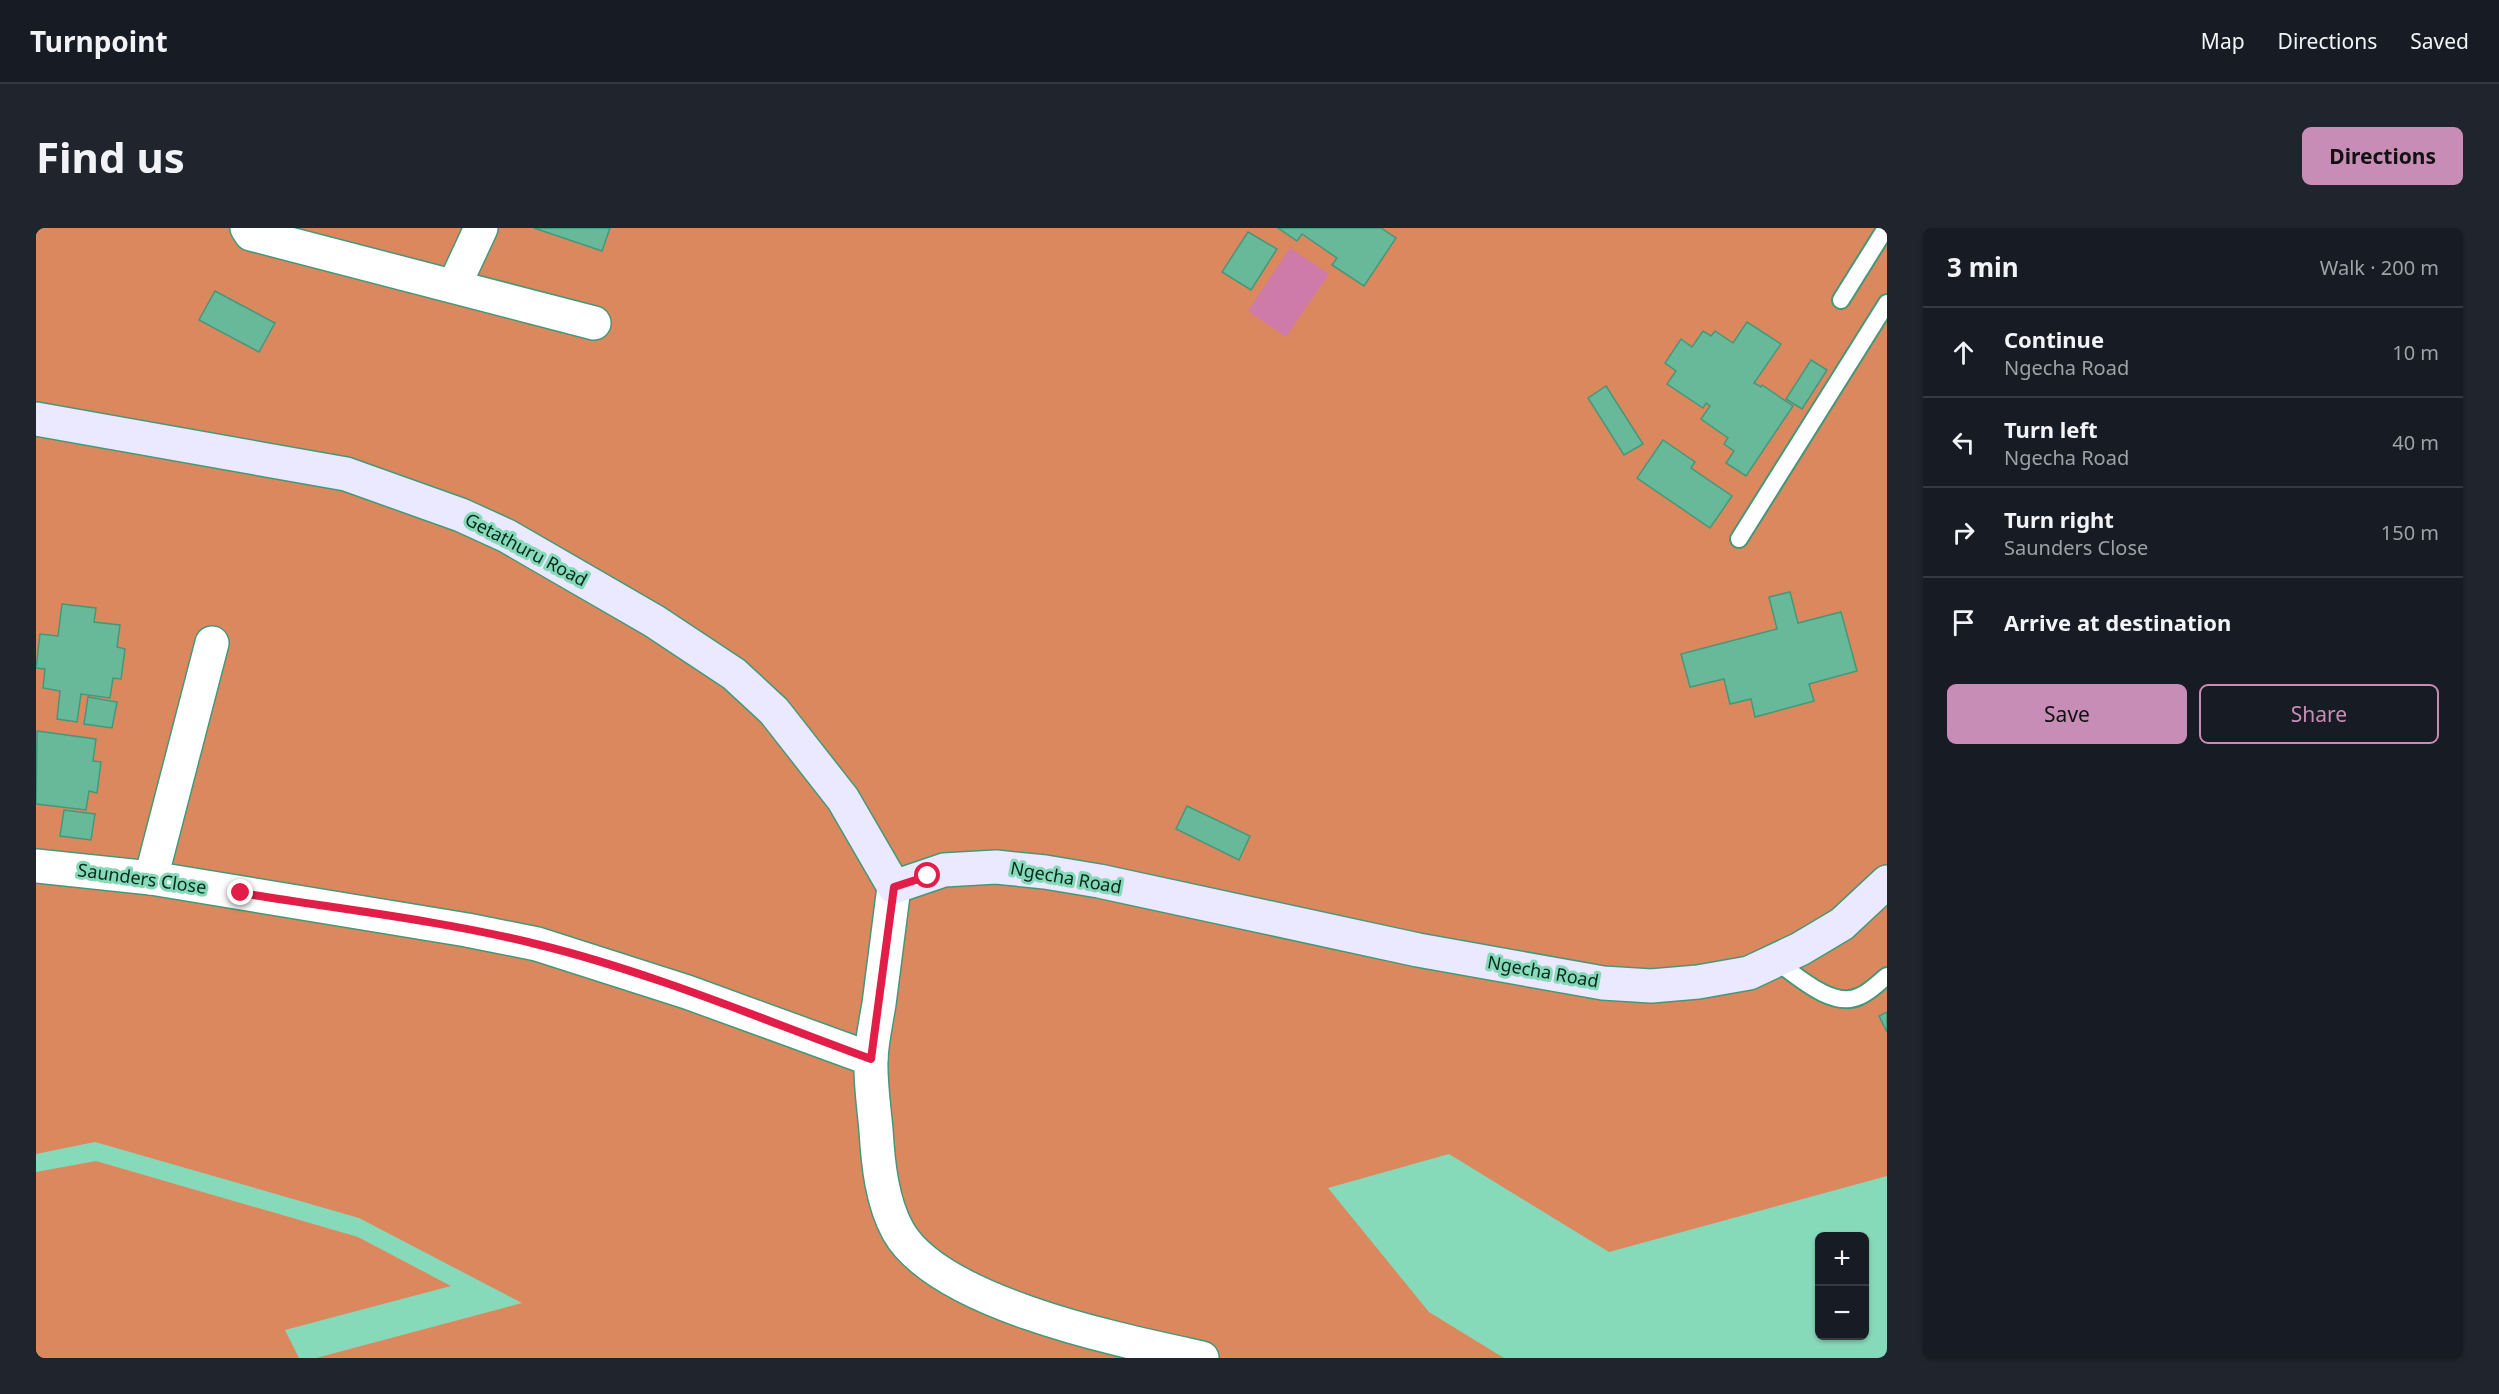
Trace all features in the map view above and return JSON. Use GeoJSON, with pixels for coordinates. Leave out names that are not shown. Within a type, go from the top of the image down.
{"type":"FeatureCollection","features":[{"type":"Feature","properties":{"kind":"main road","name":"Getathuru Road"},"geometry":{"type":"LineString","coordinates":[[36,419],[346,474],[461,515],[517,541],[654,621],[734,674],[774,711],[843,799],[894,887]]}},
{"type":"Feature","properties":{"kind":"main road","name":"Ngecha Road"},"geometry":{"type":"LineString","coordinates":[[894,887],[944,870],[996,867],[1045,872],[1099,881],[1418,950],[1603,982],[1652,986],[1698,982],[1749,973],[1776,961],[1842,924],[1887,882]]}},
{"type":"Feature","properties":{"kind":"street"},"geometry":{"type":"LineString","coordinates":[[247,228],[251,234],[594,323]]}},
{"type":"Feature","properties":{"kind":"street"},"geometry":{"type":"LineString","coordinates":[[454,286],[481,228]]}},
{"type":"Feature","properties":{"kind":"street"},"geometry":{"type":"LineString","coordinates":[[151,878],[212,643]]}},
{"type":"Feature","properties":{"kind":"street","name":"Saunders Close"},"geometry":{"type":"LineString","coordinates":[[36,866],[151,878],[467,930],[537,944],[687,992],[871,1059]]}},
{"type":"Feature","properties":{"kind":"street"},"geometry":{"type":"LineString","coordinates":[[894,887],[871,1059],[877,1156],[885,1196],[899,1233],[923,1261],[964,1285],[1030,1314],[1141,1345],[1202,1358]]}},
{"type":"Feature","properties":{"kind":"lane"},"geometry":{"type":"LineString","coordinates":[[1841,300],[1886,228]]}},
{"type":"Feature","properties":{"kind":"lane"},"geometry":{"type":"LineString","coordinates":[[1739,539],[1887,303]]}},
{"type":"Feature","properties":{"kind":"lane"},"geometry":{"type":"LineString","coordinates":[[1776,961],[1819,992],[1844,999],[1859,997],[1887,976]]}},
{"type":"Feature","properties":{"kind":"shaded area"},"geometry":{"type":"Polygon","coordinates":[[[36,228],[1887,228],[1887,1176],[1609,1252],[1449,1154],[1328,1188],[1429,1312],[1504,1358],[316,1358],[522,1303],[359,1218],[95,1142],[36,1154],[36,228]]]}},
{"type":"Feature","properties":{"kind":"shaded area"},"geometry":{"type":"Polygon","coordinates":[[[1290,248],[1329,274],[1286,337],[1248,311],[1290,248]]]}},
{"type":"Feature","properties":{"kind":"shaded area"},"geometry":{"type":"Polygon","coordinates":[[[96,1161],[358,1237],[451,1286],[285,1330],[299,1358],[36,1358],[36,1172],[96,1161]]]}},
{"type":"Feature","properties":{"kind":"building"},"geometry":{"type":"Polygon","coordinates":[[[534,228],[610,228],[602,251],[534,228]]]}},
{"type":"Feature","properties":{"kind":"building"},"geometry":{"type":"Polygon","coordinates":[[[1278,228],[1381,228],[1396,238],[1364,286],[1332,265],[1337,258],[1302,234],[1297,241],[1278,228]]]}},
{"type":"Feature","properties":{"kind":"building"},"geometry":{"type":"Polygon","coordinates":[[[1248,232],[1277,249],[1251,290],[1222,272],[1248,232]]]}},
{"type":"Feature","properties":{"kind":"building"},"geometry":{"type":"Polygon","coordinates":[[[215,291],[275,323],[259,352],[199,320],[215,291]]]}},
{"type":"Feature","properties":{"kind":"building"},"geometry":{"type":"Polygon","coordinates":[[[1747,322],[1781,344],[1754,383],[1761,387],[1762,385],[1793,406],[1746,476],[1726,463],[1734,451],[1724,444],[1728,438],[1701,419],[1710,406],[1706,403],[1703,408],[1667,384],[1676,371],[1665,363],[1681,339],[1692,347],[1703,331],[1711,336],[1715,331],[1733,343],[1747,322]]]}},
{"type":"Feature","properties":{"kind":"building"},"geometry":{"type":"Polygon","coordinates":[[[1811,360],[1827,370],[1802,409],[1786,399],[1811,360]]]}},
{"type":"Feature","properties":{"kind":"building"},"geometry":{"type":"Polygon","coordinates":[[[1606,386],[1643,444],[1624,455],[1588,398],[1606,386]]]}},
{"type":"Feature","properties":{"kind":"building"},"geometry":{"type":"Polygon","coordinates":[[[1663,440],[1695,462],[1691,468],[1732,496],[1710,528],[1637,478],[1663,440]]]}},
{"type":"Feature","properties":{"kind":"building"},"geometry":{"type":"Polygon","coordinates":[[[1790,592],[1798,623],[1841,612],[1857,671],[1809,684],[1814,701],[1755,717],[1751,699],[1730,704],[1724,679],[1690,687],[1681,654],[1777,629],[1769,597],[1790,592]]]}},
{"type":"Feature","properties":{"kind":"building"},"geometry":{"type":"Polygon","coordinates":[[[62,604],[96,608],[94,622],[120,625],[117,647],[125,649],[121,679],[113,678],[110,698],[81,694],[77,722],[57,719],[60,691],[43,688],[45,669],[36,668],[40,634],[58,636],[62,604]]]}},
{"type":"Feature","properties":{"kind":"building"},"geometry":{"type":"Polygon","coordinates":[[[88,697],[117,702],[112,728],[84,724],[88,697]]]}},
{"type":"Feature","properties":{"kind":"building"},"geometry":{"type":"Polygon","coordinates":[[[37,731],[96,739],[93,761],[101,762],[97,793],[89,791],[86,810],[36,804],[37,731]]]}},
{"type":"Feature","properties":{"kind":"building"},"geometry":{"type":"Polygon","coordinates":[[[1187,806],[1250,836],[1239,860],[1176,829],[1187,806]]]}},
{"type":"Feature","properties":{"kind":"building"},"geometry":{"type":"Polygon","coordinates":[[[64,810],[95,814],[91,840],[60,836],[64,810]]]}},
{"type":"Feature","properties":{"kind":"building"},"geometry":{"type":"Polygon","coordinates":[[[1887,1012],[1887,1032],[1879,1016],[1887,1012]]]}},
{"type":"Feature","properties":{"kind":"route"},"geometry":{"type":"LineString","coordinates":[[241,893],[467,930],[537,944],[687,992],[871,1059],[894,887],[928,876]]}}]}
